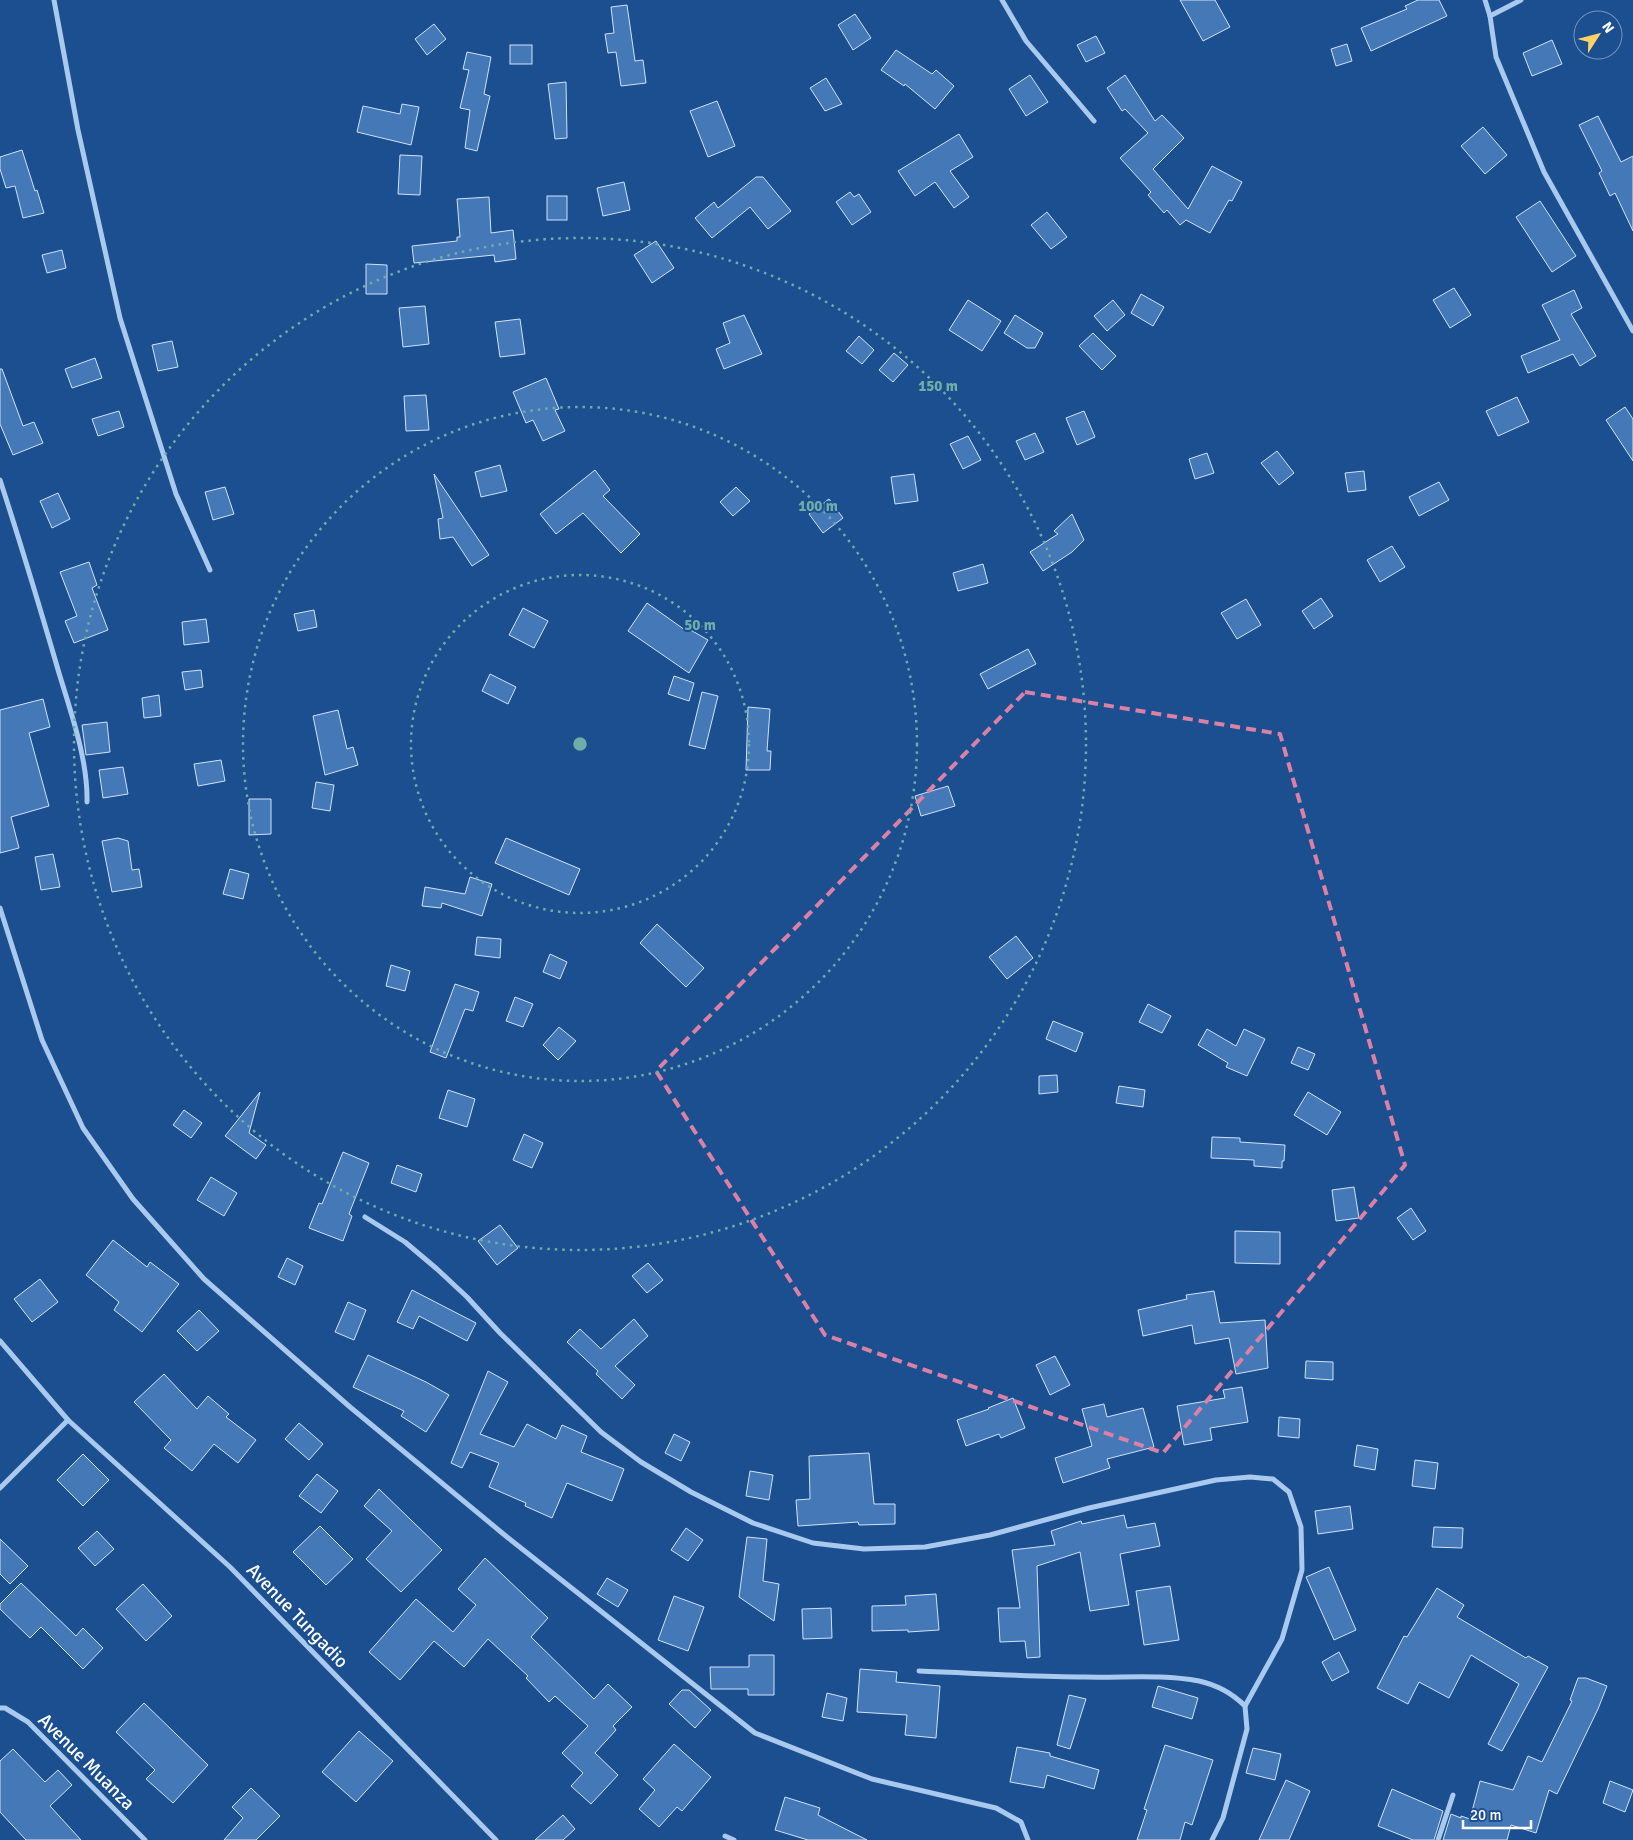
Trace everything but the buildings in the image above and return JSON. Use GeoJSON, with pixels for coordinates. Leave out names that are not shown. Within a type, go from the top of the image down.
{"type":"FeatureCollection","features":[{"type":"Feature","properties":{"kind":"street"},"geometry":{"type":"LineString","coordinates":[[54,0],[78,130],[120,318],[176,494],[210,570]]}},
{"type":"Feature","properties":{"kind":"street"},"geometry":{"type":"LineString","coordinates":[[1002,0],[1026,41],[1094,120]]}},
{"type":"Feature","properties":{"kind":"street"},"geometry":{"type":"LineString","coordinates":[[1485,0],[1490,16],[1496,57],[1544,172],[1633,331]]}},
{"type":"Feature","properties":{"kind":"street"},"geometry":{"type":"LineString","coordinates":[[1490,16],[1521,0]]}},
{"type":"Feature","properties":{"kind":"street"},"geometry":{"type":"LineString","coordinates":[[0,480],[22,547],[72,720],[87,783],[88,802]]}},
{"type":"Feature","properties":{"kind":"street"},"geometry":{"type":"LineString","coordinates":[[0,908],[42,1040],[83,1128],[133,1199],[204,1280],[350,1407],[507,1537],[755,1733],[872,1779],[996,1808],[1021,1822],[1028,1840]]}},
{"type":"Feature","properties":{"kind":"street"},"geometry":{"type":"LineString","coordinates":[[365,1217],[405,1242],[437,1269],[468,1297],[500,1333],[601,1432],[634,1457],[691,1492],[753,1523],[813,1543],[864,1549],[925,1546],[990,1535],[1089,1508],[1216,1480],[1250,1477],[1273,1479],[1289,1492],[1301,1527],[1302,1570],[1282,1639],[1245,1706],[1247,1729],[1223,1818],[1212,1840]]}},
{"type":"Feature","properties":{"kind":"street","name":"Avenue Tungadio"},"geometry":{"type":"LineString","coordinates":[[0,1341],[68,1420],[230,1567],[496,1840]]}},
{"type":"Feature","properties":{"kind":"street"},"geometry":{"type":"LineString","coordinates":[[0,1488],[68,1420]]}},
{"type":"Feature","properties":{"kind":"street"},"geometry":{"type":"LineString","coordinates":[[919,1671],[1200,1681],[1220,1687],[1234,1695],[1245,1706]]}},
{"type":"Feature","properties":{"kind":"street","name":"Avenue Muanza"},"geometry":{"type":"LineString","coordinates":[[3,1708],[28,1722],[145,1840]]}},
{"type":"Feature","properties":{"kind":"street"},"geometry":{"type":"LineString","coordinates":[[1438,1840],[1452,1796]]}},
{"type":"Feature","properties":{"kind":"street"},"geometry":{"type":"LineString","coordinates":[[725,1836],[734,1840]]}},
{"type":"Feature","properties":{"kind":"highlighted area"},"geometry":{"type":"Polygon","coordinates":[[[1025,692],[1280,734],[1405,1165],[1163,1453],[825,1335],[656,1071],[1025,692]]]}}]}
